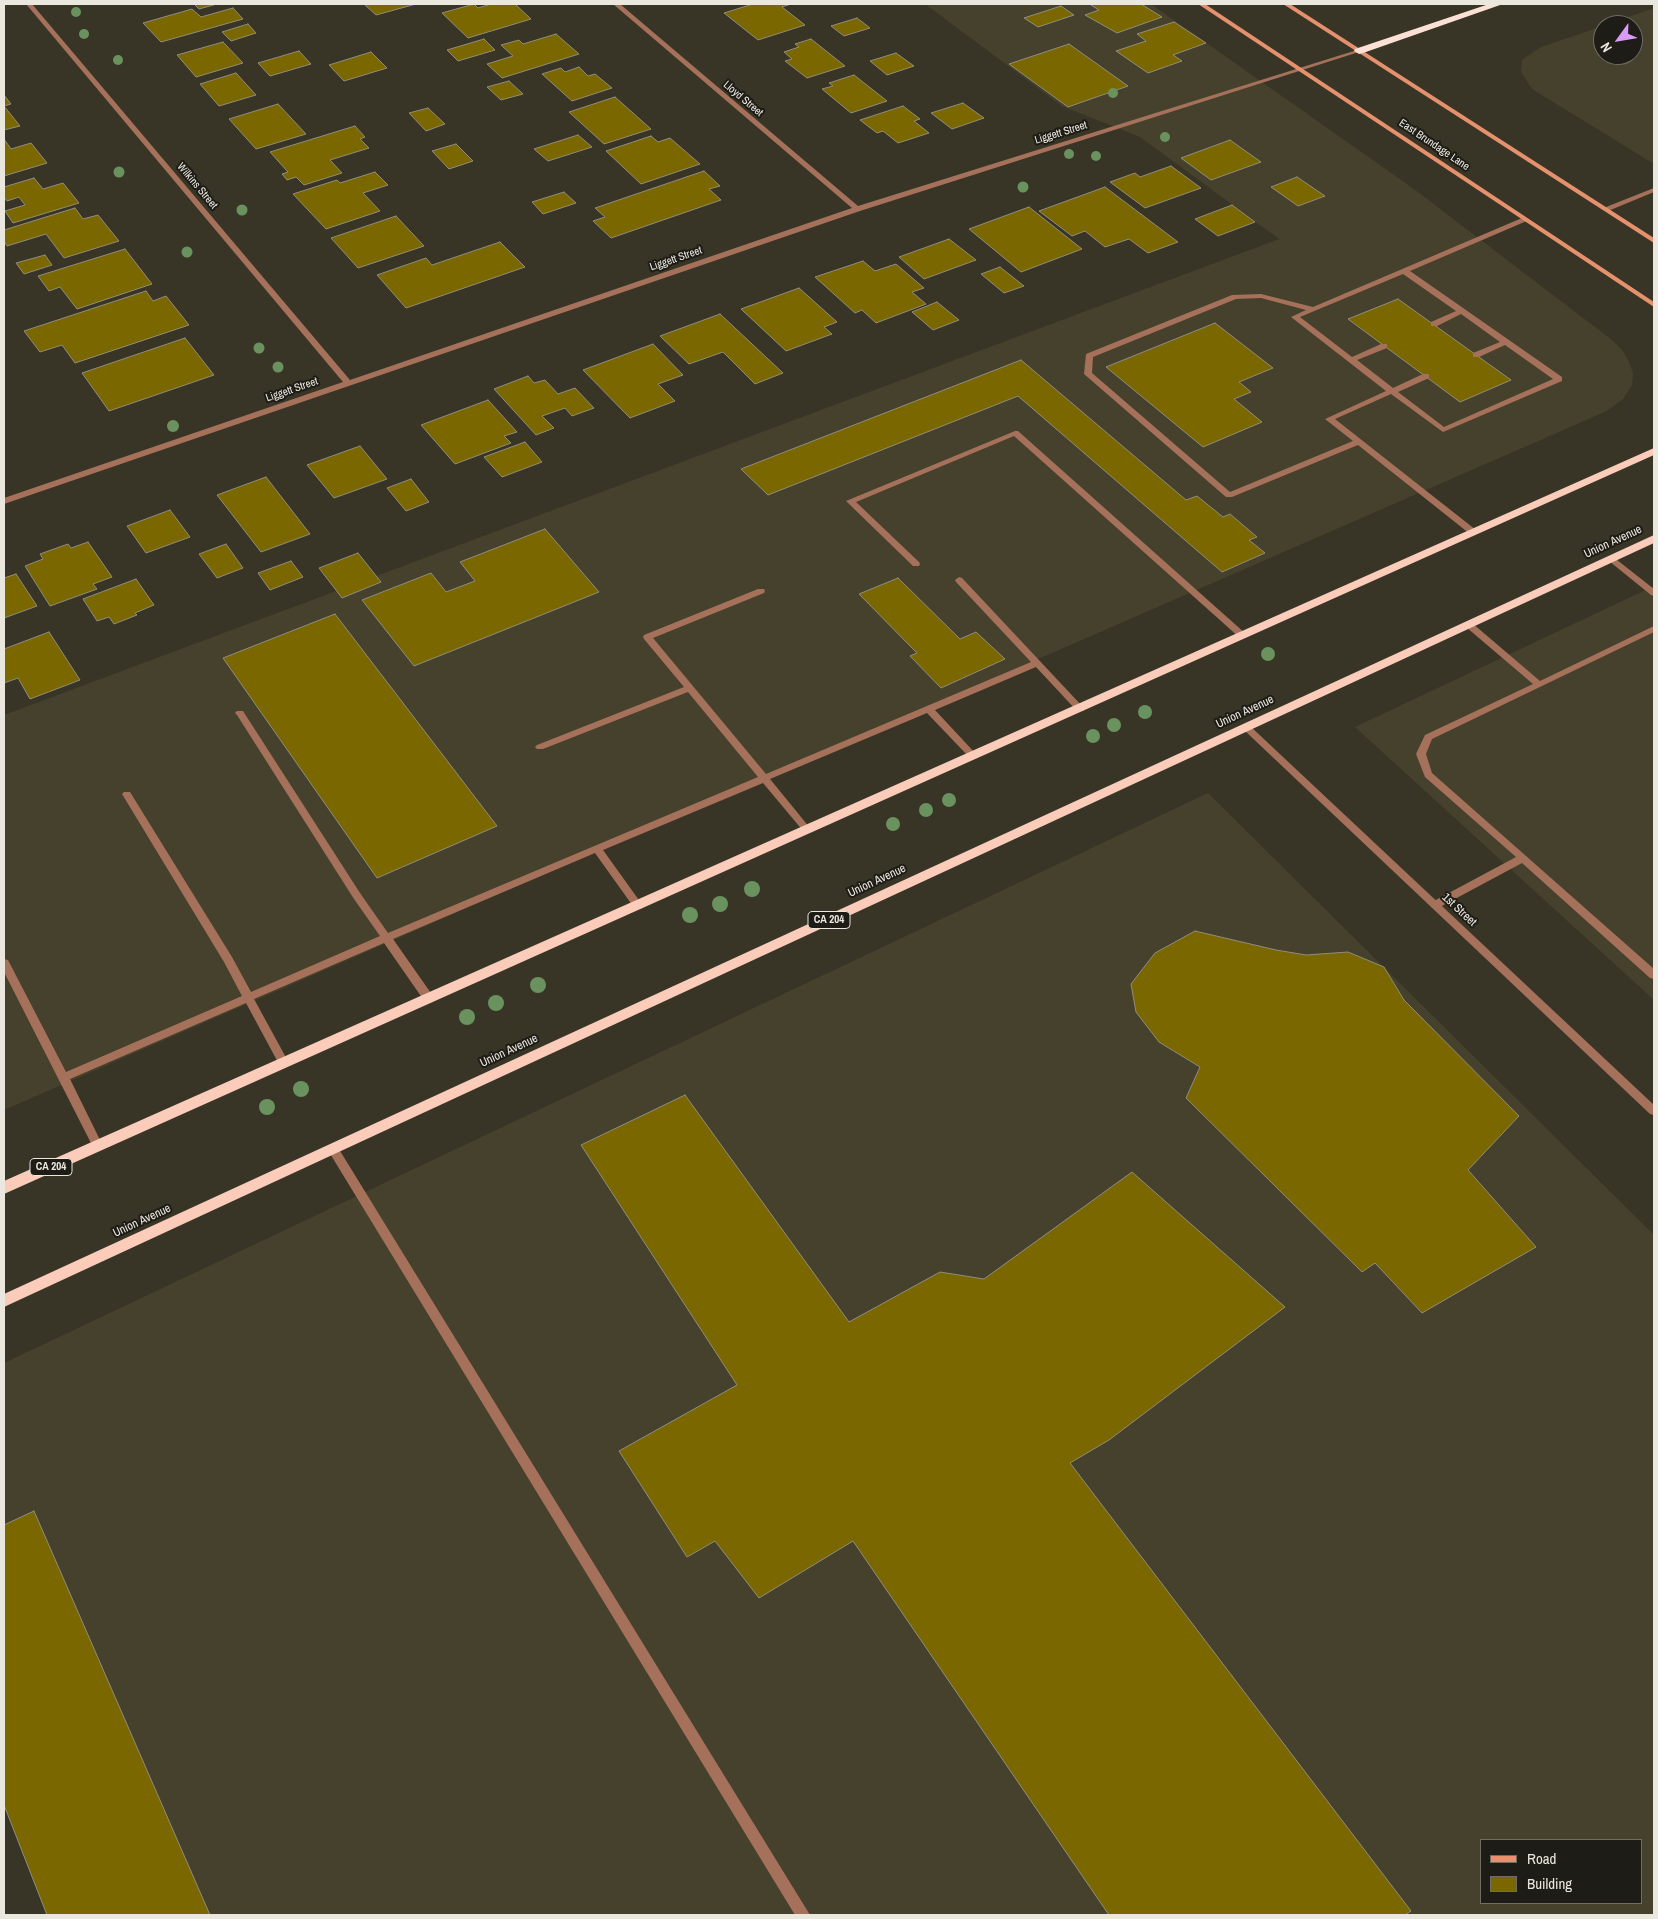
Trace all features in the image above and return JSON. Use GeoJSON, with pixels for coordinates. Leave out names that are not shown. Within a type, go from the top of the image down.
{"type":"FeatureCollection","features":[{"type":"Feature","properties":{"kind":"highway"},"geometry":{"type":"LineString","coordinates":[[1359,51],[1498,4]]}},
{"type":"Feature","properties":{"kind":"highway","name":"CA 204"},"geometry":{"type":"LineString","coordinates":[[4,1188],[1654,451]]}},
{"type":"Feature","properties":{"kind":"highway","name":"Union Avenue"},"geometry":{"type":"LineString","coordinates":[[4,1301],[1654,539]]}},
{"type":"Feature","properties":{"kind":"main road","name":"East Brundage Lane"},"geometry":{"type":"LineString","coordinates":[[1201,4],[1654,305]]}},
{"type":"Feature","properties":{"kind":"main road"},"geometry":{"type":"LineString","coordinates":[[1286,4],[1654,241]]}},
{"type":"Feature","properties":{"kind":"street","name":"Wilkins Street"},"geometry":{"type":"LineString","coordinates":[[29,4],[348,382]]}},
{"type":"Feature","properties":{"kind":"street","name":"Lloyd Street"},"geometry":{"type":"LineString","coordinates":[[616,4],[857,209]]}},
{"type":"Feature","properties":{"kind":"street","name":"Liggett Street"},"geometry":{"type":"LineString","coordinates":[[4,501],[857,209],[1359,51]]}},
{"type":"Feature","properties":{"kind":"street"},"geometry":{"type":"LineString","coordinates":[[1605,209],[1654,190]]}},
{"type":"Feature","properties":{"kind":"street"},"geometry":{"type":"LineString","coordinates":[[1404,271],[1559,379],[1443,430],[1295,317],[1404,271],[1526,220]]}},
{"type":"Feature","properties":{"kind":"street"},"geometry":{"type":"LineString","coordinates":[[1314,309],[1261,296],[1235,298],[1089,356],[1088,374],[1229,494],[1359,442]]}},
{"type":"Feature","properties":{"kind":"street"},"geometry":{"type":"LineString","coordinates":[[1434,324],[1462,311]]}},
{"type":"Feature","properties":{"kind":"street"},"geometry":{"type":"LineString","coordinates":[[1476,355],[1506,342]]}},
{"type":"Feature","properties":{"kind":"street"},"geometry":{"type":"LineString","coordinates":[[1351,360],[1384,346]]}},
{"type":"Feature","properties":{"kind":"street"},"geometry":{"type":"LineString","coordinates":[[1426,376],[1330,419],[1473,532]]}},
{"type":"Feature","properties":{"kind":"street"},"geometry":{"type":"LineString","coordinates":[[916,564],[850,501],[1015,433],[1243,636]]}},
{"type":"Feature","properties":{"kind":"street"},"geometry":{"type":"LineString","coordinates":[[1612,559],[1654,593]]}},
{"type":"Feature","properties":{"kind":"street"},"geometry":{"type":"LineString","coordinates":[[959,580],[1080,709]]}},
{"type":"Feature","properties":{"kind":"street"},"geometry":{"type":"LineString","coordinates":[[761,590],[647,637],[807,830]]}},
{"type":"Feature","properties":{"kind":"street"},"geometry":{"type":"LineString","coordinates":[[1469,625],[1539,685]]}},
{"type":"Feature","properties":{"kind":"street"},"geometry":{"type":"LineString","coordinates":[[1654,629],[1428,737],[1421,754],[1428,775],[1654,975]]}},
{"type":"Feature","properties":{"kind":"street"},"geometry":{"type":"LineString","coordinates":[[64,1078],[386,938],[766,780],[1037,663]]}},
{"type":"Feature","properties":{"kind":"street"},"geometry":{"type":"LineString","coordinates":[[540,747],[690,688]]}},
{"type":"Feature","properties":{"kind":"street"},"geometry":{"type":"LineString","coordinates":[[930,710],[973,756]]}},
{"type":"Feature","properties":{"kind":"street"},"geometry":{"type":"LineString","coordinates":[[240,713],[357,896],[429,998]]}},
{"type":"Feature","properties":{"kind":"street","name":"1st Street"},"geometry":{"type":"LineString","coordinates":[[1247,728],[1654,1111]]}},
{"type":"Feature","properties":{"kind":"street"},"geometry":{"type":"LineString","coordinates":[[127,794],[228,960],[284,1063]]}},
{"type":"Feature","properties":{"kind":"street"},"geometry":{"type":"LineString","coordinates":[[598,850],[638,906]]}},
{"type":"Feature","properties":{"kind":"street"},"geometry":{"type":"LineString","coordinates":[[1435,905],[1523,858]]}},
{"type":"Feature","properties":{"kind":"street"},"geometry":{"type":"LineString","coordinates":[[4,963],[98,1146]]}},
{"type":"Feature","properties":{"kind":"street"},"geometry":{"type":"LineString","coordinates":[[333,1149],[803,1915]]}},
{"type":"Feature","properties":{"kind":"shaded area"},"geometry":{"type":"Polygon","coordinates":[[[925,4],[1151,4],[1414,189],[1612,340],[1623,351],[1629,362],[1633,373],[1632,385],[1623,399],[1607,411],[4,1110],[4,715],[1279,239],[1140,137],[1062,106],[925,4]]]}},
{"type":"Feature","properties":{"kind":"shaded area"},"geometry":{"type":"Polygon","coordinates":[[[1654,8],[1654,164],[1532,89],[1521,72],[1522,60],[1541,47],[1593,29],[1593,65],[1643,65],[1643,15],[1634,15],[1654,8]]]}},
{"type":"Feature","properties":{"kind":"shaded area"},"geometry":{"type":"Polygon","coordinates":[[[1654,586],[1654,1000],[1355,727],[1654,586]]]}},
{"type":"Feature","properties":{"kind":"shaded area"},"geometry":{"type":"Polygon","coordinates":[[[1208,793],[1654,1235],[1654,1915],[50,1915],[4,1798],[4,1363],[1208,793]]]}},
{"type":"Feature","properties":{"kind":"building"},"geometry":{"type":"Polygon","coordinates":[[[194,4],[217,4],[199,9],[194,4]]]}},
{"type":"Feature","properties":{"kind":"building"},"geometry":{"type":"Polygon","coordinates":[[[364,4],[416,4],[376,15],[364,4]]]}},
{"type":"Feature","properties":{"kind":"building"},"geometry":{"type":"Polygon","coordinates":[[[474,4],[478,8],[491,4],[515,4],[531,19],[468,38],[442,13],[474,4]]]}},
{"type":"Feature","properties":{"kind":"building"},"geometry":{"type":"Polygon","coordinates":[[[753,4],[791,4],[782,7],[805,25],[758,40],[724,13],[753,4]]]}},
{"type":"Feature","properties":{"kind":"building"},"geometry":{"type":"Polygon","coordinates":[[[1141,4],[1162,17],[1117,33],[1085,15],[1099,10],[1091,5],[1141,4]]]}},
{"type":"Feature","properties":{"kind":"building"},"geometry":{"type":"Polygon","coordinates":[[[1061,6],[1074,15],[1038,27],[1024,18],[1061,6]]]}},
{"type":"Feature","properties":{"kind":"building"},"geometry":{"type":"Polygon","coordinates":[[[233,8],[243,19],[161,42],[143,23],[192,9],[201,17],[233,8]]]}},
{"type":"Feature","properties":{"kind":"building"},"geometry":{"type":"Polygon","coordinates":[[[857,18],[870,28],[844,36],[831,26],[857,18]]]}},
{"type":"Feature","properties":{"kind":"building"},"geometry":{"type":"Polygon","coordinates":[[[1174,22],[1206,43],[1173,55],[1182,61],[1148,73],[1116,51],[1146,41],[1137,34],[1174,22]]]}},
{"type":"Feature","properties":{"kind":"building"},"geometry":{"type":"Polygon","coordinates":[[[248,24],[256,33],[231,41],[222,32],[248,24]]]}},
{"type":"Feature","properties":{"kind":"building"},"geometry":{"type":"Polygon","coordinates":[[[556,34],[579,54],[502,78],[487,64],[513,56],[501,45],[519,40],[523,44],[556,34]]]}},
{"type":"Feature","properties":{"kind":"building"},"geometry":{"type":"Polygon","coordinates":[[[484,39],[495,50],[458,61],[447,50],[484,39]]]}},
{"type":"Feature","properties":{"kind":"building"},"geometry":{"type":"Polygon","coordinates":[[[811,39],[845,66],[807,78],[785,61],[792,59],[784,52],[799,47],[795,44],[811,39]]]}},
{"type":"Feature","properties":{"kind":"building"},"geometry":{"type":"Polygon","coordinates":[[[223,42],[243,63],[196,77],[177,55],[223,42]]]}},
{"type":"Feature","properties":{"kind":"building"},"geometry":{"type":"Polygon","coordinates":[[[1069,44],[1128,86],[1068,107],[1009,64],[1069,44]]]}},
{"type":"Feature","properties":{"kind":"building"},"geometry":{"type":"Polygon","coordinates":[[[299,51],[311,64],[270,76],[258,63],[299,51]]]}},
{"type":"Feature","properties":{"kind":"building"},"geometry":{"type":"Polygon","coordinates":[[[371,52],[387,68],[344,81],[329,65],[371,52]]]}},
{"type":"Feature","properties":{"kind":"building"},"geometry":{"type":"Polygon","coordinates":[[[896,53],[914,66],[887,75],[870,61],[896,53]]]}},
{"type":"Feature","properties":{"kind":"building"},"geometry":{"type":"Polygon","coordinates":[[[579,67],[588,76],[595,74],[612,88],[572,101],[542,74],[561,68],[565,72],[579,67]]]}},
{"type":"Feature","properties":{"kind":"building"},"geometry":{"type":"Polygon","coordinates":[[[236,73],[256,95],[219,106],[200,84],[236,73]]]}},
{"type":"Feature","properties":{"kind":"building"},"geometry":{"type":"Polygon","coordinates":[[[854,75],[887,101],[851,113],[822,89],[833,86],[829,83],[854,75]]]}},
{"type":"Feature","properties":{"kind":"building"},"geometry":{"type":"Polygon","coordinates":[[[509,81],[523,94],[501,100],[487,87],[509,81]]]}},
{"type":"Feature","properties":{"kind":"building"},"geometry":{"type":"Polygon","coordinates":[[[4,95],[11,104],[4,106],[4,95]]]}},
{"type":"Feature","properties":{"kind":"building"},"geometry":{"type":"Polygon","coordinates":[[[615,97],[651,129],[604,144],[569,112],[615,97]]]}},
{"type":"Feature","properties":{"kind":"building"},"geometry":{"type":"Polygon","coordinates":[[[963,103],[984,118],[952,129],[931,113],[963,103]]]}},
{"type":"Feature","properties":{"kind":"building"},"geometry":{"type":"Polygon","coordinates":[[[278,104],[306,134],[256,149],[229,119],[278,104]]]}},
{"type":"Feature","properties":{"kind":"building"},"geometry":{"type":"Polygon","coordinates":[[[4,106],[20,126],[4,130],[4,106]]]}},
{"type":"Feature","properties":{"kind":"building"},"geometry":{"type":"Polygon","coordinates":[[[903,106],[920,119],[914,121],[929,133],[898,143],[883,131],[877,133],[860,120],[903,106]]]}},
{"type":"Feature","properties":{"kind":"building"},"geometry":{"type":"Polygon","coordinates":[[[428,108],[445,124],[426,131],[409,113],[428,108]]]}},
{"type":"Feature","properties":{"kind":"building"},"geometry":{"type":"Polygon","coordinates":[[[355,126],[365,137],[360,139],[369,148],[330,160],[342,173],[304,185],[296,177],[287,180],[282,174],[288,172],[270,152],[355,126]]]}},
{"type":"Feature","properties":{"kind":"building"},"geometry":{"type":"Polygon","coordinates":[[[578,135],[592,147],[548,161],[534,149],[578,135]]]}},
{"type":"Feature","properties":{"kind":"building"},"geometry":{"type":"Polygon","coordinates":[[[651,136],[658,142],[670,138],[700,164],[641,184],[606,151],[651,136]]]}},
{"type":"Feature","properties":{"kind":"building"},"geometry":{"type":"Polygon","coordinates":[[[4,139],[11,149],[31,143],[47,163],[4,176],[4,139]]]}},
{"type":"Feature","properties":{"kind":"building"},"geometry":{"type":"Polygon","coordinates":[[[1230,140],[1261,162],[1211,180],[1181,158],[1230,140]]]}},
{"type":"Feature","properties":{"kind":"building"},"geometry":{"type":"Polygon","coordinates":[[[456,144],[473,161],[449,169],[432,151],[456,144]]]}},
{"type":"Feature","properties":{"kind":"building"},"geometry":{"type":"Polygon","coordinates":[[[1171,166],[1201,188],[1145,208],[1110,182],[1135,173],[1140,177],[1171,166]]]}},
{"type":"Feature","properties":{"kind":"building"},"geometry":{"type":"Polygon","coordinates":[[[704,171],[720,186],[709,189],[721,200],[611,238],[593,221],[605,217],[595,208],[704,171]]]}},
{"type":"Feature","properties":{"kind":"building"},"geometry":{"type":"Polygon","coordinates":[[[375,172],[388,185],[363,193],[380,211],[326,229],[293,194],[337,180],[340,183],[375,172]]]}},
{"type":"Feature","properties":{"kind":"building"},"geometry":{"type":"Polygon","coordinates":[[[1297,177],[1325,196],[1298,206],[1271,187],[1297,177]]]}},
{"type":"Feature","properties":{"kind":"building"},"geometry":{"type":"Polygon","coordinates":[[[34,178],[43,189],[63,183],[79,203],[13,223],[5,211],[25,205],[19,197],[7,201],[4,197],[4,187],[34,178]]]}},
{"type":"Feature","properties":{"kind":"building"},"geometry":{"type":"Polygon","coordinates":[[[1105,187],[1178,242],[1148,253],[1129,239],[1105,247],[1085,231],[1072,236],[1039,211],[1105,187]]]}},
{"type":"Feature","properties":{"kind":"building"},"geometry":{"type":"Polygon","coordinates":[[[564,192],[576,203],[543,214],[532,202],[564,192]]]}},
{"type":"Feature","properties":{"kind":"building"},"geometry":{"type":"Polygon","coordinates":[[[1232,205],[1255,222],[1218,236],[1195,219],[1232,205]]]}},
{"type":"Feature","properties":{"kind":"building"},"geometry":{"type":"Polygon","coordinates":[[[1029,207],[1082,249],[1021,272],[969,229],[1029,207]]]}},
{"type":"Feature","properties":{"kind":"building"},"geometry":{"type":"Polygon","coordinates":[[[75,208],[83,219],[98,215],[119,241],[64,258],[46,234],[7,246],[4,241],[4,230],[75,208]]]}},
{"type":"Feature","properties":{"kind":"building"},"geometry":{"type":"Polygon","coordinates":[[[396,216],[424,246],[358,268],[331,238],[396,216]]]}},
{"type":"Feature","properties":{"kind":"building"},"geometry":{"type":"Polygon","coordinates":[[[949,239],[976,260],[924,279],[899,257],[949,239]]]}},
{"type":"Feature","properties":{"kind":"building"},"geometry":{"type":"Polygon","coordinates":[[[500,242],[525,267],[406,308],[377,275],[426,258],[432,265],[500,242]]]}},
{"type":"Feature","properties":{"kind":"building"},"geometry":{"type":"Polygon","coordinates":[[[125,249],[152,284],[77,309],[60,287],[49,291],[38,276],[125,249]]]}},
{"type":"Feature","properties":{"kind":"building"},"geometry":{"type":"Polygon","coordinates":[[[45,255],[52,265],[24,274],[16,263],[45,255]]]}},
{"type":"Feature","properties":{"kind":"building"},"geometry":{"type":"Polygon","coordinates":[[[863,261],[875,271],[896,264],[924,288],[912,292],[926,304],[876,323],[862,310],[855,313],[815,277],[863,261]]]}},
{"type":"Feature","properties":{"kind":"building"},"geometry":{"type":"Polygon","coordinates":[[[1000,267],[1024,286],[1004,293],[981,274],[1000,267]]]}},
{"type":"Feature","properties":{"kind":"building"},"geometry":{"type":"Polygon","coordinates":[[[799,288],[837,322],[824,327],[832,334],[786,351],[741,309],[799,288]]]}},
{"type":"Feature","properties":{"kind":"building"},"geometry":{"type":"Polygon","coordinates":[[[146,291],[153,301],[166,296],[189,325],[75,363],[62,345],[40,352],[24,331],[146,291]]]}},
{"type":"Feature","properties":{"kind":"building"},"geometry":{"type":"Polygon","coordinates":[[[1398,299],[1511,380],[1460,402],[1348,319],[1398,299]]]}},
{"type":"Feature","properties":{"kind":"building"},"geometry":{"type":"Polygon","coordinates":[[[937,302],[959,320],[933,330],[912,312],[937,302]]]}},
{"type":"Feature","properties":{"kind":"building"},"geometry":{"type":"Polygon","coordinates":[[[720,314],[783,373],[755,384],[723,352],[689,364],[660,336],[720,314]]]}},
{"type":"Feature","properties":{"kind":"building"},"geometry":{"type":"Polygon","coordinates":[[[1215,323],[1273,368],[1239,382],[1251,392],[1234,399],[1262,422],[1203,447],[1106,367],[1215,323]]]}},
{"type":"Feature","properties":{"kind":"building"},"geometry":{"type":"Polygon","coordinates":[[[185,338],[214,375],[109,411],[82,373],[185,338]]]}},
{"type":"Feature","properties":{"kind":"building"},"geometry":{"type":"Polygon","coordinates":[[[653,344],[683,375],[658,384],[675,401],[630,418],[583,370],[653,344]]]}},
{"type":"Feature","properties":{"kind":"building"},"geometry":{"type":"Polygon","coordinates":[[[1021,360],[1186,500],[1197,496],[1223,517],[1230,514],[1257,537],[1249,540],[1265,553],[1222,572],[1018,396],[768,495],[741,469],[1021,360]]]}},
{"type":"Feature","properties":{"kind":"building"},"geometry":{"type":"Polygon","coordinates":[[[528,376],[534,383],[545,380],[558,394],[575,388],[594,408],[572,416],[565,408],[542,416],[554,428],[536,435],[494,389],[528,376]]]}},
{"type":"Feature","properties":{"kind":"building"},"geometry":{"type":"Polygon","coordinates":[[[488,400],[517,432],[504,436],[511,443],[455,464],[421,425],[488,400]]]}},
{"type":"Feature","properties":{"kind":"building"},"geometry":{"type":"Polygon","coordinates":[[[525,442],[542,462],[502,477],[484,457],[525,442]]]}},
{"type":"Feature","properties":{"kind":"building"},"geometry":{"type":"Polygon","coordinates":[[[360,446],[387,479],[334,498],[307,465],[360,446]]]}},
{"type":"Feature","properties":{"kind":"building"},"geometry":{"type":"Polygon","coordinates":[[[266,477],[310,534],[261,552],[217,495],[266,477]]]}},
{"type":"Feature","properties":{"kind":"building"},"geometry":{"type":"Polygon","coordinates":[[[411,479],[429,502],[406,511],[387,488],[411,479]]]}},
{"type":"Feature","properties":{"kind":"building"},"geometry":{"type":"Polygon","coordinates":[[[170,510],[190,537],[146,553],[127,526],[170,510]]]}},
{"type":"Feature","properties":{"kind":"building"},"geometry":{"type":"Polygon","coordinates":[[[545,529],[599,592],[414,666],[362,600],[431,573],[446,592],[475,581],[460,562],[545,529]]]}},
{"type":"Feature","properties":{"kind":"building"},"geometry":{"type":"Polygon","coordinates":[[[88,542],[112,577],[93,584],[97,589],[50,606],[25,566],[43,559],[40,554],[68,544],[71,548],[88,542]]]}},
{"type":"Feature","properties":{"kind":"building"},"geometry":{"type":"Polygon","coordinates":[[[226,544],[243,568],[217,578],[199,554],[226,544]]]}},
{"type":"Feature","properties":{"kind":"building"},"geometry":{"type":"Polygon","coordinates":[[[358,553],[381,582],[342,598],[319,568],[358,553]]]}},
{"type":"Feature","properties":{"kind":"building"},"geometry":{"type":"Polygon","coordinates":[[[291,561],[303,577],[270,590],[258,573],[291,561]]]}},
{"type":"Feature","properties":{"kind":"building"},"geometry":{"type":"Polygon","coordinates":[[[16,574],[37,606],[4,618],[4,578],[16,574]]]}},
{"type":"Feature","properties":{"kind":"building"},"geometry":{"type":"Polygon","coordinates":[[[898,578],[960,639],[976,632],[1005,659],[941,688],[910,656],[917,653],[859,594],[898,578]]]}},
{"type":"Feature","properties":{"kind":"building"},"geometry":{"type":"Polygon","coordinates":[[[136,579],[154,605],[135,613],[137,615],[114,624],[109,617],[97,621],[83,599],[136,579]]]}},
{"type":"Feature","properties":{"kind":"building"},"geometry":{"type":"Polygon","coordinates":[[[335,614],[497,826],[377,878],[223,658],[335,614]]]}},
{"type":"Feature","properties":{"kind":"building"},"geometry":{"type":"Polygon","coordinates":[[[49,632],[80,680],[30,699],[18,678],[4,683],[4,649],[49,632]]]}},
{"type":"Feature","properties":{"kind":"building"},"geometry":{"type":"Polygon","coordinates":[[[1195,931],[1306,955],[1348,952],[1384,967],[1404,1000],[1519,1116],[1468,1170],[1536,1247],[1422,1313],[1375,1263],[1362,1272],[1186,1098],[1200,1067],[1159,1042],[1136,1012],[1131,984],[1155,953],[1195,931]]]}},
{"type":"Feature","properties":{"kind":"building"},"geometry":{"type":"Polygon","coordinates":[[[685,1095],[849,1322],[940,1272],[984,1279],[1132,1172],[1285,1307],[1109,1440],[1070,1463],[1411,1911],[1405,1915],[1109,1915],[853,1541],[759,1598],[715,1541],[687,1557],[619,1451],[737,1385],[581,1145],[685,1095]]]}},
{"type":"Feature","properties":{"kind":"building"},"geometry":{"type":"Polygon","coordinates":[[[34,1511],[210,1915],[47,1915],[4,1805],[4,1525],[34,1511]]]}}]}
